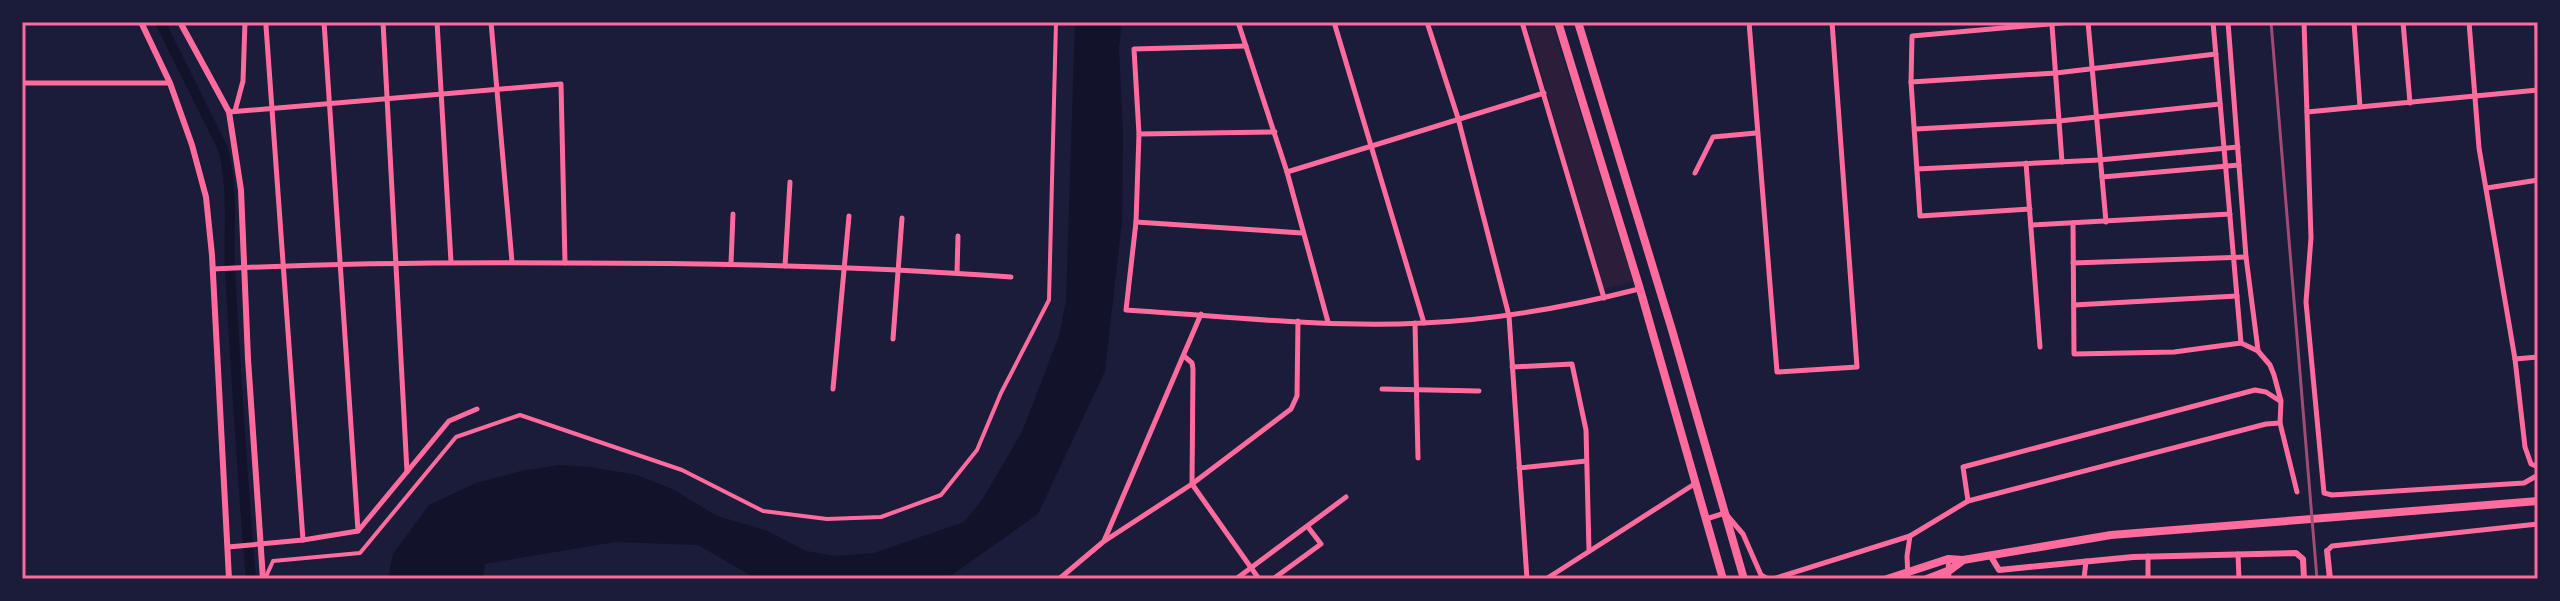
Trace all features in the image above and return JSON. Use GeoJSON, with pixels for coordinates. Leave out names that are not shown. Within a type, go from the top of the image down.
{"type":"FeatureCollection","features":[{"type":"Feature","properties":{"kind":"main road"},"geometry":{"type":"LineString","coordinates":[[1558,22],[1640,289],[1723,579]]}},
{"type":"Feature","properties":{"kind":"main road"},"geometry":{"type":"LineString","coordinates":[[1578,22],[1744,579]]}},
{"type":"Feature","properties":{"kind":"main road"},"geometry":{"type":"LineString","coordinates":[[1887,579],[1908,576],[1948,559],[1963,560],[2111,535],[2538,501]]}},
{"type":"Feature","properties":{"kind":"main road"},"geometry":{"type":"LineString","coordinates":[[1927,579],[1949,574],[1963,560]]}},
{"type":"Feature","properties":{"kind":"street"},"geometry":{"type":"LineString","coordinates":[[141,22],[170,83],[206,197],[231,547],[229,579]]}},
{"type":"Feature","properties":{"kind":"street"},"geometry":{"type":"LineString","coordinates":[[180,22],[232,112],[241,190],[248,359],[259,545],[264,579]]}},
{"type":"Feature","properties":{"kind":"street"},"geometry":{"type":"LineString","coordinates":[[232,112],[243,81],[245,22]]}},
{"type":"Feature","properties":{"kind":"street"},"geometry":{"type":"LineString","coordinates":[[324,22],[358,531]]}},
{"type":"Feature","properties":{"kind":"street"},"geometry":{"type":"LineString","coordinates":[[383,22],[407,472]]}},
{"type":"Feature","properties":{"kind":"street"},"geometry":{"type":"LineString","coordinates":[[437,22],[451,262]]}},
{"type":"Feature","properties":{"kind":"street"},"geometry":{"type":"LineString","coordinates":[[491,22],[512,262]]}},
{"type":"Feature","properties":{"kind":"street"},"geometry":{"type":"LineString","coordinates":[[264,579],[273,561],[360,553],[456,437],[520,415],[682,470],[763,511],[827,519],[881,517],[941,495],[977,450],[1001,393],[1049,300],[1056,22]]}},
{"type":"Feature","properties":{"kind":"street"},"geometry":{"type":"LineString","coordinates":[[1238,22],[1275,132],[1328,322]]}},
{"type":"Feature","properties":{"kind":"street"},"geometry":{"type":"LineString","coordinates":[[1334,22],[1424,323]]}},
{"type":"Feature","properties":{"kind":"street"},"geometry":{"type":"LineString","coordinates":[[1427,22],[1458,118],[1509,316],[1527,579]]}},
{"type":"Feature","properties":{"kind":"street"},"geometry":{"type":"LineString","coordinates":[[1522,22],[1604,298]]}},
{"type":"Feature","properties":{"kind":"street"},"geometry":{"type":"LineString","coordinates":[[1749,22],[1777,372],[1857,367],[1832,22]]}},
{"type":"Feature","properties":{"kind":"street"},"geometry":{"type":"LineString","coordinates":[[2030,209],[1920,216],[1911,82],[1912,36],[2072,22]]}},
{"type":"Feature","properties":{"kind":"street"},"geometry":{"type":"LineString","coordinates":[[2088,22],[2106,222]]}},
{"type":"Feature","properties":{"kind":"street"},"geometry":{"type":"LineString","coordinates":[[2213,22],[2241,343]]}},
{"type":"Feature","properties":{"kind":"street"},"geometry":{"type":"LineString","coordinates":[[2228,22],[2246,257],[2258,351]]}},
{"type":"Feature","properties":{"kind":"street"},"geometry":{"type":"LineString","coordinates":[[2304,22],[2311,238],[2306,302],[2323,488],[2328,495],[2347,494],[2524,483],[2538,475]]}},
{"type":"Feature","properties":{"kind":"street"},"geometry":{"type":"LineString","coordinates":[[2354,22],[2360,107]]}},
{"type":"Feature","properties":{"kind":"street"},"geometry":{"type":"LineString","coordinates":[[2403,22],[2410,103]]}},
{"type":"Feature","properties":{"kind":"street"},"geometry":{"type":"LineString","coordinates":[[2469,22],[2479,148],[2515,359],[2525,447],[2531,464],[2538,467]]}},
{"type":"Feature","properties":{"kind":"street"},"geometry":{"type":"LineString","coordinates":[[2537,22],[2538,127]]}},
{"type":"Feature","properties":{"kind":"street"},"geometry":{"type":"LineString","coordinates":[[2052,25],[2062,162]]}},
{"type":"Feature","properties":{"kind":"street"},"geometry":{"type":"LineString","coordinates":[[266,26],[303,540]]}},
{"type":"Feature","properties":{"kind":"street"},"geometry":{"type":"LineString","coordinates":[[1246,46],[1134,49],[1139,134],[1136,222],[1126,310],[1298,321],[1424,323],[1509,316],[1640,289]]}},
{"type":"Feature","properties":{"kind":"street"},"geometry":{"type":"LineString","coordinates":[[1911,82],[2056,73],[2216,54]]}},
{"type":"Feature","properties":{"kind":"street"},"geometry":{"type":"LineString","coordinates":[[22,83],[170,83]]}},
{"type":"Feature","properties":{"kind":"street"},"geometry":{"type":"LineString","coordinates":[[232,112],[561,84],[565,263]]}},
{"type":"Feature","properties":{"kind":"street"},"geometry":{"type":"LineString","coordinates":[[2307,112],[2537,90]]}},
{"type":"Feature","properties":{"kind":"street"},"geometry":{"type":"LineString","coordinates":[[1287,172],[1544,93]]}},
{"type":"Feature","properties":{"kind":"street"},"geometry":{"type":"LineString","coordinates":[[1916,129],[2059,121],[2220,104]]}},
{"type":"Feature","properties":{"kind":"street"},"geometry":{"type":"LineString","coordinates":[[1139,134],[1275,132]]}},
{"type":"Feature","properties":{"kind":"street"},"geometry":{"type":"LineString","coordinates":[[1695,173],[1713,137],[1756,133]]}},
{"type":"Feature","properties":{"kind":"street"},"geometry":{"type":"LineString","coordinates":[[1917,169],[2099,160],[2238,147]]}},
{"type":"Feature","properties":{"kind":"street"},"geometry":{"type":"LineString","coordinates":[[2026,163],[2040,347]]}},
{"type":"Feature","properties":{"kind":"street"},"geometry":{"type":"LineString","coordinates":[[2102,177],[2239,165]]}},
{"type":"Feature","properties":{"kind":"street"},"geometry":{"type":"LineString","coordinates":[[2487,188],[2538,180]]}},
{"type":"Feature","properties":{"kind":"street"},"geometry":{"type":"LineString","coordinates":[[785,266],[790,182]]}},
{"type":"Feature","properties":{"kind":"street"},"geometry":{"type":"LineString","coordinates":[[731,263],[733,214]]}},
{"type":"Feature","properties":{"kind":"street"},"geometry":{"type":"LineString","coordinates":[[2031,225],[2230,214]]}},
{"type":"Feature","properties":{"kind":"street"},"geometry":{"type":"LineString","coordinates":[[833,389],[849,216]]}},
{"type":"Feature","properties":{"kind":"street"},"geometry":{"type":"LineString","coordinates":[[893,339],[902,218]]}},
{"type":"Feature","properties":{"kind":"street"},"geometry":{"type":"LineString","coordinates":[[1136,222],[1303,233]]}},
{"type":"Feature","properties":{"kind":"street"},"geometry":{"type":"LineString","coordinates":[[2073,223],[2074,354],[2174,352],[2241,343],[2258,351],[2270,365],[2281,401],[2280,423],[2297,492]]}},
{"type":"Feature","properties":{"kind":"street"},"geometry":{"type":"LineString","coordinates":[[957,273],[958,236]]}},
{"type":"Feature","properties":{"kind":"street"},"geometry":{"type":"LineString","coordinates":[[2073,263],[2246,257]]}},
{"type":"Feature","properties":{"kind":"street"},"geometry":{"type":"LineString","coordinates":[[213,269],[451,262],[731,263],[1011,277]]}},
{"type":"Feature","properties":{"kind":"street"},"geometry":{"type":"LineString","coordinates":[[2074,305],[2237,296]]}},
{"type":"Feature","properties":{"kind":"street"},"geometry":{"type":"LineString","coordinates":[[1103,542],[1201,314]]}},
{"type":"Feature","properties":{"kind":"street"},"geometry":{"type":"LineString","coordinates":[[1059,579],[1103,542],[1192,484],[1294,405],[1297,396],[1298,321]]}},
{"type":"Feature","properties":{"kind":"street"},"geometry":{"type":"LineString","coordinates":[[1415,323],[1418,458]]}},
{"type":"Feature","properties":{"kind":"street"},"geometry":{"type":"LineString","coordinates":[[1184,356],[1192,363],[1193,369],[1192,484],[1259,579]]}},
{"type":"Feature","properties":{"kind":"street"},"geometry":{"type":"LineString","coordinates":[[2515,359],[2538,357]]}},
{"type":"Feature","properties":{"kind":"street"},"geometry":{"type":"LineString","coordinates":[[1512,367],[1572,364],[1586,430],[1589,551]]}},
{"type":"Feature","properties":{"kind":"street"},"geometry":{"type":"LineString","coordinates":[[1382,389],[1479,391]]}},
{"type":"Feature","properties":{"kind":"street"},"geometry":{"type":"LineString","coordinates":[[1968,501],[1963,467],[2255,390],[2266,392],[2281,401]]}},
{"type":"Feature","properties":{"kind":"street"},"geometry":{"type":"LineString","coordinates":[[231,547],[358,531],[449,421],[477,409]]}},
{"type":"Feature","properties":{"kind":"street"},"geometry":{"type":"LineString","coordinates":[[1706,519],[1725,513],[1743,534],[1761,575],[1770,579],[1910,536],[1968,501],[2266,424],[2280,423]]}},
{"type":"Feature","properties":{"kind":"street"},"geometry":{"type":"LineString","coordinates":[[1519,468],[1586,461]]}},
{"type":"Feature","properties":{"kind":"street"},"geometry":{"type":"LineString","coordinates":[[1546,579],[1696,483]]}},
{"type":"Feature","properties":{"kind":"street"},"geometry":{"type":"LineString","coordinates":[[1236,579],[1346,497]]}},
{"type":"Feature","properties":{"kind":"street"},"geometry":{"type":"LineString","coordinates":[[2330,579],[2327,551],[2332,546],[2538,524]]}},
{"type":"Feature","properties":{"kind":"street"},"geometry":{"type":"LineString","coordinates":[[1273,579],[1321,544],[1308,527]]}},
{"type":"Feature","properties":{"kind":"street"},"geometry":{"type":"LineString","coordinates":[[1908,576],[1910,536]]}},
{"type":"Feature","properties":{"kind":"street"},"geometry":{"type":"LineString","coordinates":[[1999,570],[2148,556],[2296,553],[2303,559],[2304,579]]}},
{"type":"Feature","properties":{"kind":"street"},"geometry":{"type":"LineString","coordinates":[[2238,554],[2239,579]]}},
{"type":"Feature","properties":{"kind":"street"},"geometry":{"type":"LineString","coordinates":[[1990,555],[1999,570],[1998,579]]}},
{"type":"Feature","properties":{"kind":"street"},"geometry":{"type":"LineString","coordinates":[[2148,556],[2148,579]]}},
{"type":"Feature","properties":{"kind":"street"},"geometry":{"type":"LineString","coordinates":[[1948,559],[1949,574]]}},
{"type":"Feature","properties":{"kind":"street"},"geometry":{"type":"LineString","coordinates":[[2084,579],[2086,561]]}},
{"type":"Feature","properties":{"kind":"shaded area"},"geometry":{"type":"Polygon","coordinates":[[[1075,22],[1122,22],[1119,48],[1123,135],[1122,221],[1105,371],[1038,514],[949,577],[939,579],[757,579],[698,545],[615,542],[485,564],[483,579],[388,579],[393,554],[429,505],[476,483],[559,465],[637,475],[674,490],[717,516],[765,530],[806,551],[834,556],[874,553],[964,522],[982,500],[1022,432],[1059,336],[1066,301],[1075,22]]]}},
{"type":"Feature","properties":{"kind":"shaded area"},"geometry":{"type":"Polygon","coordinates":[[[1526,22],[1552,22],[1633,282],[1604,289],[1526,22]]]}},
{"type":"Feature","properties":{"kind":"waterway"},"geometry":{"type":"LineString","coordinates":[[160,22],[223,149],[226,164],[230,194],[232,310],[251,579]]}},
{"type":"Feature","properties":{"kind":"railway"},"geometry":{"type":"LineString","coordinates":[[2271,22],[2317,579]]}}]}
